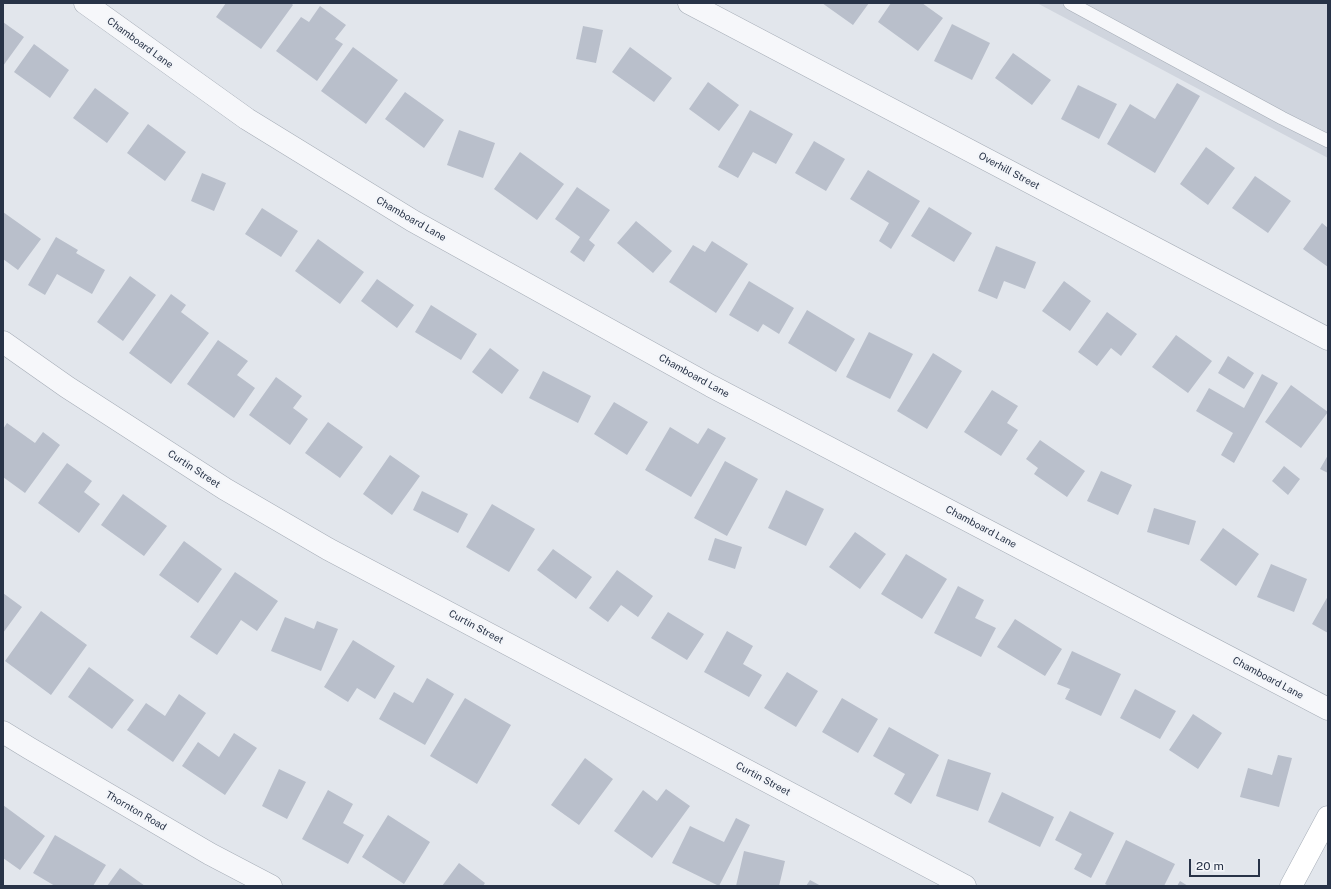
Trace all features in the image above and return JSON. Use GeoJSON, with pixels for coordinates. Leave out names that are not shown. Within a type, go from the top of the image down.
{"type":"FeatureCollection","features":[{"type":"Feature","properties":{"kind":"street","name":"Chamboard Lane"},"geometry":{"type":"LineString","coordinates":[[85,3],[247,119],[413,221],[711,386],[1328,709]]}},
{"type":"Feature","properties":{"kind":"street","name":"Overhill Street"},"geometry":{"type":"LineString","coordinates":[[689,3],[1328,339]]}},
{"type":"Feature","properties":{"kind":"street","name":"Curtin Street"},"geometry":{"type":"LineString","coordinates":[[3,342],[67,387],[218,485],[328,549],[965,886]]}},
{"type":"Feature","properties":{"kind":"street","name":"Thornton Road"},"geometry":{"type":"LineString","coordinates":[[3,732],[210,854],[271,886]]}},
{"type":"Feature","properties":{"kind":"street"},"geometry":{"type":"LineString","coordinates":[[1291,886],[1328,817]]}},
{"type":"Feature","properties":{"kind":"lane"},"geometry":{"type":"LineString","coordinates":[[1070,3],[1282,118],[1328,140]]}},
{"type":"Feature","properties":{"kind":"shaded area"},"geometry":{"type":"Polygon","coordinates":[[[1037,3],[1328,3],[1328,158],[1037,3]]]}},
{"type":"Feature","properties":{"kind":"building"},"geometry":{"type":"Polygon","coordinates":[[[226,3],[291,3],[293,5],[261,49],[216,17],[226,3]]]}},
{"type":"Feature","properties":{"kind":"building"},"geometry":{"type":"Polygon","coordinates":[[[822,3],[869,3],[853,25],[822,3]]]}},
{"type":"Feature","properties":{"kind":"building"},"geometry":{"type":"Polygon","coordinates":[[[891,3],[922,3],[943,18],[918,51],[878,22],[891,3]]]}},
{"type":"Feature","properties":{"kind":"building"},"geometry":{"type":"Polygon","coordinates":[[[320,6],[346,25],[335,39],[343,44],[317,81],[276,51],[301,17],[309,22],[320,6]]]}},
{"type":"Feature","properties":{"kind":"building"},"geometry":{"type":"Polygon","coordinates":[[[3,22],[24,37],[3,66],[3,22]]]}},
{"type":"Feature","properties":{"kind":"building"},"geometry":{"type":"Polygon","coordinates":[[[952,24],[990,43],[972,80],[934,61],[952,24]]]}},
{"type":"Feature","properties":{"kind":"building"},"geometry":{"type":"Polygon","coordinates":[[[583,26],[603,30],[596,63],[576,59],[583,26]]]}},
{"type":"Feature","properties":{"kind":"building"},"geometry":{"type":"Polygon","coordinates":[[[34,44],[69,70],[50,98],[14,72],[34,44]]]}},
{"type":"Feature","properties":{"kind":"building"},"geometry":{"type":"Polygon","coordinates":[[[353,47],[398,80],[366,124],[321,91],[353,47]]]}},
{"type":"Feature","properties":{"kind":"building"},"geometry":{"type":"Polygon","coordinates":[[[630,47],[672,78],[654,102],[612,72],[630,47]]]}},
{"type":"Feature","properties":{"kind":"building"},"geometry":{"type":"Polygon","coordinates":[[[1013,53],[1051,80],[1032,105],[995,78],[1013,53]]]}},
{"type":"Feature","properties":{"kind":"building"},"geometry":{"type":"Polygon","coordinates":[[[708,82],[739,105],[719,131],[689,109],[708,82]]]}},
{"type":"Feature","properties":{"kind":"building"},"geometry":{"type":"Polygon","coordinates":[[[1177,83],[1200,96],[1155,173],[1107,144],[1130,104],[1155,119],[1177,83]]]}},
{"type":"Feature","properties":{"kind":"building"},"geometry":{"type":"Polygon","coordinates":[[[1078,85],[1117,104],[1099,139],[1061,119],[1078,85]]]}},
{"type":"Feature","properties":{"kind":"building"},"geometry":{"type":"Polygon","coordinates":[[[95,88],[129,113],[107,143],[73,118],[95,88]]]}},
{"type":"Feature","properties":{"kind":"building"},"geometry":{"type":"Polygon","coordinates":[[[405,92],[444,120],[424,148],[385,119],[405,92]]]}},
{"type":"Feature","properties":{"kind":"building"},"geometry":{"type":"Polygon","coordinates":[[[750,110],[793,134],[776,164],[753,152],[738,178],[718,167],[750,110]]]}},
{"type":"Feature","properties":{"kind":"building"},"geometry":{"type":"Polygon","coordinates":[[[148,124],[186,152],[165,181],[127,153],[148,124]]]}},
{"type":"Feature","properties":{"kind":"building"},"geometry":{"type":"Polygon","coordinates":[[[459,130],[495,143],[483,178],[447,165],[459,130]]]}},
{"type":"Feature","properties":{"kind":"building"},"geometry":{"type":"Polygon","coordinates":[[[814,141],[845,159],[826,191],[795,173],[814,141]]]}},
{"type":"Feature","properties":{"kind":"building"},"geometry":{"type":"Polygon","coordinates":[[[1206,147],[1235,168],[1208,205],[1180,184],[1206,147]]]}},
{"type":"Feature","properties":{"kind":"building"},"geometry":{"type":"Polygon","coordinates":[[[520,152],[564,184],[537,220],[494,189],[520,152]]]}},
{"type":"Feature","properties":{"kind":"building"},"geometry":{"type":"Polygon","coordinates":[[[868,170],[920,201],[891,249],[879,241],[889,223],[850,199],[868,170]]]}},
{"type":"Feature","properties":{"kind":"building"},"geometry":{"type":"Polygon","coordinates":[[[202,173],[226,183],[214,211],[191,201],[202,173]]]}},
{"type":"Feature","properties":{"kind":"building"},"geometry":{"type":"Polygon","coordinates":[[[1255,176],[1291,201],[1268,233],[1232,208],[1255,176]]]}},
{"type":"Feature","properties":{"kind":"building"},"geometry":{"type":"Polygon","coordinates":[[[577,187],[610,210],[589,240],[595,245],[584,262],[570,252],[580,237],[555,219],[577,187]]]}},
{"type":"Feature","properties":{"kind":"building"},"geometry":{"type":"Polygon","coordinates":[[[929,207],[972,233],[954,262],[911,236],[929,207]]]}},
{"type":"Feature","properties":{"kind":"building"},"geometry":{"type":"Polygon","coordinates":[[[262,208],[298,231],[281,257],[245,234],[262,208]]]}},
{"type":"Feature","properties":{"kind":"building"},"geometry":{"type":"Polygon","coordinates":[[[3,212],[41,239],[18,270],[3,259],[3,212]]]}},
{"type":"Feature","properties":{"kind":"building"},"geometry":{"type":"Polygon","coordinates":[[[636,221],[672,251],[653,273],[617,243],[636,221]]]}},
{"type":"Feature","properties":{"kind":"building"},"geometry":{"type":"Polygon","coordinates":[[[1322,223],[1328,228],[1328,267],[1303,249],[1322,223]]]}},
{"type":"Feature","properties":{"kind":"building"},"geometry":{"type":"Polygon","coordinates":[[[56,237],[78,250],[76,253],[105,270],[92,294],[57,274],[45,295],[28,285],[56,237]]]}},
{"type":"Feature","properties":{"kind":"building"},"geometry":{"type":"Polygon","coordinates":[[[318,239],[364,272],[340,304],[295,271],[318,239]]]}},
{"type":"Feature","properties":{"kind":"building"},"geometry":{"type":"Polygon","coordinates":[[[712,241],[748,264],[716,313],[669,282],[693,245],[705,252],[712,241]]]}},
{"type":"Feature","properties":{"kind":"building"},"geometry":{"type":"Polygon","coordinates":[[[996,246],[1036,262],[1025,289],[1004,281],[997,299],[978,291],[996,246]]]}},
{"type":"Feature","properties":{"kind":"building"},"geometry":{"type":"Polygon","coordinates":[[[130,276],[156,295],[123,341],[97,322],[130,276]]]}},
{"type":"Feature","properties":{"kind":"building"},"geometry":{"type":"Polygon","coordinates":[[[377,279],[414,305],[397,328],[361,301],[377,279]]]}},
{"type":"Feature","properties":{"kind":"building"},"geometry":{"type":"Polygon","coordinates":[[[749,281],[794,308],[779,334],[763,324],[758,332],[729,315],[749,281]]]}},
{"type":"Feature","properties":{"kind":"building"},"geometry":{"type":"Polygon","coordinates":[[[1064,281],[1091,301],[1070,331],[1042,311],[1064,281]]]}},
{"type":"Feature","properties":{"kind":"building"},"geometry":{"type":"Polygon","coordinates":[[[171,294],[186,305],[181,312],[209,333],[171,384],[129,353],[171,294]]]}},
{"type":"Feature","properties":{"kind":"building"},"geometry":{"type":"Polygon","coordinates":[[[431,305],[477,334],[461,360],[415,332],[431,305]]]}},
{"type":"Feature","properties":{"kind":"building"},"geometry":{"type":"Polygon","coordinates":[[[807,310],[855,339],[836,372],[788,343],[807,310]]]}},
{"type":"Feature","properties":{"kind":"building"},"geometry":{"type":"Polygon","coordinates":[[[1107,312],[1137,334],[1121,356],[1111,348],[1097,366],[1078,352],[1107,312]]]}},
{"type":"Feature","properties":{"kind":"building"},"geometry":{"type":"Polygon","coordinates":[[[869,332],[913,354],[890,399],[846,377],[869,332]]]}},
{"type":"Feature","properties":{"kind":"building"},"geometry":{"type":"Polygon","coordinates":[[[1176,335],[1212,361],[1188,393],[1152,367],[1176,335]]]}},
{"type":"Feature","properties":{"kind":"building"},"geometry":{"type":"Polygon","coordinates":[[[218,340],[248,361],[237,375],[255,388],[234,418],[187,384],[218,340]]]}},
{"type":"Feature","properties":{"kind":"building"},"geometry":{"type":"Polygon","coordinates":[[[490,348],[519,370],[502,394],[472,372],[490,348]]]}},
{"type":"Feature","properties":{"kind":"building"},"geometry":{"type":"Polygon","coordinates":[[[933,353],[962,371],[927,429],[897,411],[933,353]]]}},
{"type":"Feature","properties":{"kind":"building"},"geometry":{"type":"Polygon","coordinates":[[[1228,356],[1254,373],[1244,389],[1218,373],[1228,356]]]}},
{"type":"Feature","properties":{"kind":"building"},"geometry":{"type":"Polygon","coordinates":[[[543,371],[591,396],[578,423],[529,398],[543,371]]]}},
{"type":"Feature","properties":{"kind":"building"},"geometry":{"type":"Polygon","coordinates":[[[1262,374],[1278,383],[1234,463],[1221,455],[1233,433],[1196,411],[1209,388],[1244,408],[1262,374]]]}},
{"type":"Feature","properties":{"kind":"building"},"geometry":{"type":"Polygon","coordinates":[[[276,377],[302,396],[293,408],[308,419],[290,445],[249,415],[276,377]]]}},
{"type":"Feature","properties":{"kind":"building"},"geometry":{"type":"Polygon","coordinates":[[[1291,385],[1328,412],[1301,448],[1265,422],[1291,385]]]}},
{"type":"Feature","properties":{"kind":"building"},"geometry":{"type":"Polygon","coordinates":[[[992,390],[1018,406],[1007,423],[1018,430],[1001,456],[964,432],[992,390]]]}},
{"type":"Feature","properties":{"kind":"building"},"geometry":{"type":"Polygon","coordinates":[[[614,402],[648,422],[627,455],[594,434],[614,402]]]}},
{"type":"Feature","properties":{"kind":"building"},"geometry":{"type":"Polygon","coordinates":[[[328,422],[363,447],[340,478],[305,453],[328,422]]]}},
{"type":"Feature","properties":{"kind":"building"},"geometry":{"type":"Polygon","coordinates":[[[7,423],[35,443],[43,432],[60,445],[25,493],[3,477],[3,429],[7,423]]]}},
{"type":"Feature","properties":{"kind":"building"},"geometry":{"type":"Polygon","coordinates":[[[670,427],[698,444],[708,428],[726,438],[691,497],[645,470],[670,427]]]}},
{"type":"Feature","properties":{"kind":"building"},"geometry":{"type":"Polygon","coordinates":[[[1040,440],[1085,471],[1067,497],[1034,474],[1038,468],[1026,459],[1040,440]]]}},
{"type":"Feature","properties":{"kind":"building"},"geometry":{"type":"Polygon","coordinates":[[[390,455],[420,476],[392,515],[363,494],[390,455]]]}},
{"type":"Feature","properties":{"kind":"building"},"geometry":{"type":"Polygon","coordinates":[[[1328,455],[1328,473],[1320,469],[1328,455]]]}},
{"type":"Feature","properties":{"kind":"building"},"geometry":{"type":"Polygon","coordinates":[[[725,461],[758,479],[727,536],[694,518],[725,461]]]}},
{"type":"Feature","properties":{"kind":"building"},"geometry":{"type":"Polygon","coordinates":[[[67,463],[92,481],[84,492],[100,504],[79,533],[38,503],[67,463]]]}},
{"type":"Feature","properties":{"kind":"building"},"geometry":{"type":"Polygon","coordinates":[[[1284,466],[1300,479],[1288,495],[1272,481],[1284,466]]]}},
{"type":"Feature","properties":{"kind":"building"},"geometry":{"type":"Polygon","coordinates":[[[1101,471],[1132,485],[1118,515],[1087,501],[1101,471]]]}},
{"type":"Feature","properties":{"kind":"building"},"geometry":{"type":"Polygon","coordinates":[[[786,490],[824,509],[806,546],[768,528],[786,490]]]}},
{"type":"Feature","properties":{"kind":"building"},"geometry":{"type":"Polygon","coordinates":[[[422,491],[468,514],[458,533],[413,510],[422,491]]]}},
{"type":"Feature","properties":{"kind":"building"},"geometry":{"type":"Polygon","coordinates":[[[123,494],[167,526],[144,556],[101,525],[123,494]]]}},
{"type":"Feature","properties":{"kind":"building"},"geometry":{"type":"Polygon","coordinates":[[[492,504],[535,529],[509,572],[466,547],[492,504]]]}},
{"type":"Feature","properties":{"kind":"building"},"geometry":{"type":"Polygon","coordinates":[[[1154,508],[1196,521],[1189,545],[1147,532],[1154,508]]]}},
{"type":"Feature","properties":{"kind":"building"},"geometry":{"type":"Polygon","coordinates":[[[1223,528],[1259,554],[1236,586],[1200,560],[1223,528]]]}},
{"type":"Feature","properties":{"kind":"building"},"geometry":{"type":"Polygon","coordinates":[[[855,532],[886,554],[860,589],[829,567],[855,532]]]}},
{"type":"Feature","properties":{"kind":"building"},"geometry":{"type":"Polygon","coordinates":[[[715,538],[742,547],[735,569],[708,560],[715,538]]]}},
{"type":"Feature","properties":{"kind":"building"},"geometry":{"type":"Polygon","coordinates":[[[184,541],[222,569],[198,603],[159,575],[184,541]]]}},
{"type":"Feature","properties":{"kind":"building"},"geometry":{"type":"Polygon","coordinates":[[[553,549],[592,577],[576,599],[537,570],[553,549]]]}},
{"type":"Feature","properties":{"kind":"building"},"geometry":{"type":"Polygon","coordinates":[[[906,554],[947,579],[922,619],[881,594],[906,554]]]}},
{"type":"Feature","properties":{"kind":"building"},"geometry":{"type":"Polygon","coordinates":[[[1271,564],[1307,579],[1294,612],[1257,597],[1271,564]]]}},
{"type":"Feature","properties":{"kind":"building"},"geometry":{"type":"Polygon","coordinates":[[[617,570],[653,596],[638,617],[621,605],[608,622],[589,608],[617,570]]]}},
{"type":"Feature","properties":{"kind":"building"},"geometry":{"type":"Polygon","coordinates":[[[235,572],[278,601],[257,631],[241,620],[217,655],[190,637],[235,572]]]}},
{"type":"Feature","properties":{"kind":"building"},"geometry":{"type":"Polygon","coordinates":[[[958,586],[984,600],[975,618],[996,628],[981,657],[934,633],[958,586]]]}},
{"type":"Feature","properties":{"kind":"building"},"geometry":{"type":"Polygon","coordinates":[[[3,593],[22,607],[3,633],[3,593]]]}},
{"type":"Feature","properties":{"kind":"building"},"geometry":{"type":"Polygon","coordinates":[[[1328,596],[1328,633],[1312,624],[1328,596]]]}},
{"type":"Feature","properties":{"kind":"building"},"geometry":{"type":"Polygon","coordinates":[[[41,611],[87,645],[51,695],[5,661],[41,611]]]}},
{"type":"Feature","properties":{"kind":"building"},"geometry":{"type":"Polygon","coordinates":[[[668,612],[704,634],[687,660],[651,638],[668,612]]]}},
{"type":"Feature","properties":{"kind":"building"},"geometry":{"type":"Polygon","coordinates":[[[285,617],[314,629],[317,621],[338,629],[321,671],[271,651],[285,617]]]}},
{"type":"Feature","properties":{"kind":"building"},"geometry":{"type":"Polygon","coordinates":[[[1015,619],[1062,649],[1045,676],[997,647],[1015,619]]]}},
{"type":"Feature","properties":{"kind":"building"},"geometry":{"type":"Polygon","coordinates":[[[727,631],[753,646],[743,664],[762,675],[749,697],[704,672],[727,631]]]}},
{"type":"Feature","properties":{"kind":"building"},"geometry":{"type":"Polygon","coordinates":[[[353,640],[395,666],[375,699],[357,688],[348,702],[324,687],[353,640]]]}},
{"type":"Feature","properties":{"kind":"building"},"geometry":{"type":"Polygon","coordinates":[[[1072,651],[1121,674],[1101,716],[1065,699],[1070,689],[1057,684],[1072,651]]]}},
{"type":"Feature","properties":{"kind":"building"},"geometry":{"type":"Polygon","coordinates":[[[89,667],[134,700],[112,729],[68,697],[89,667]]]}},
{"type":"Feature","properties":{"kind":"building"},"geometry":{"type":"Polygon","coordinates":[[[787,672],[818,691],[796,727],[764,708],[787,672]]]}},
{"type":"Feature","properties":{"kind":"building"},"geometry":{"type":"Polygon","coordinates":[[[427,678],[454,694],[425,745],[379,719],[394,692],[413,703],[427,678]]]}},
{"type":"Feature","properties":{"kind":"building"},"geometry":{"type":"Polygon","coordinates":[[[1135,689],[1176,711],[1160,739],[1120,718],[1135,689]]]}},
{"type":"Feature","properties":{"kind":"building"},"geometry":{"type":"Polygon","coordinates":[[[179,694],[206,713],[173,762],[127,730],[146,703],[165,716],[179,694]]]}},
{"type":"Feature","properties":{"kind":"building"},"geometry":{"type":"Polygon","coordinates":[[[465,698],[511,725],[477,784],[430,756],[465,698]]]}},
{"type":"Feature","properties":{"kind":"building"},"geometry":{"type":"Polygon","coordinates":[[[842,698],[878,719],[858,753],[822,732],[842,698]]]}},
{"type":"Feature","properties":{"kind":"building"},"geometry":{"type":"Polygon","coordinates":[[[1193,714],[1222,733],[1198,769],[1169,750],[1193,714]]]}},
{"type":"Feature","properties":{"kind":"building"},"geometry":{"type":"Polygon","coordinates":[[[889,727],[939,755],[911,804],[894,794],[905,774],[873,756],[889,727]]]}},
{"type":"Feature","properties":{"kind":"building"},"geometry":{"type":"Polygon","coordinates":[[[234,733],[257,748],[225,795],[182,766],[198,742],[219,757],[234,733]]]}},
{"type":"Feature","properties":{"kind":"building"},"geometry":{"type":"Polygon","coordinates":[[[1278,755],[1292,758],[1279,807],[1240,797],[1248,768],[1272,775],[1278,755]]]}},
{"type":"Feature","properties":{"kind":"building"},"geometry":{"type":"Polygon","coordinates":[[[585,758],[613,779],[579,825],[551,805],[585,758]]]}},
{"type":"Feature","properties":{"kind":"building"},"geometry":{"type":"Polygon","coordinates":[[[948,759],[991,773],[978,811],[936,796],[948,759]]]}},
{"type":"Feature","properties":{"kind":"building"},"geometry":{"type":"Polygon","coordinates":[[[279,769],[306,782],[287,819],[262,806],[279,769]]]}},
{"type":"Feature","properties":{"kind":"building"},"geometry":{"type":"Polygon","coordinates":[[[666,789],[690,806],[652,858],[614,831],[643,790],[657,801],[666,789]]]}},
{"type":"Feature","properties":{"kind":"building"},"geometry":{"type":"Polygon","coordinates":[[[328,790],[353,804],[343,823],[364,835],[348,864],[302,839],[328,790]]]}},
{"type":"Feature","properties":{"kind":"building"},"geometry":{"type":"Polygon","coordinates":[[[1002,792],[1054,817],[1040,847],[988,822],[1002,792]]]}},
{"type":"Feature","properties":{"kind":"building"},"geometry":{"type":"Polygon","coordinates":[[[3,805],[45,836],[20,870],[3,858],[3,805]]]}},
{"type":"Feature","properties":{"kind":"building"},"geometry":{"type":"Polygon","coordinates":[[[1070,811],[1114,833],[1091,878],[1074,869],[1082,854],[1055,840],[1070,811]]]}},
{"type":"Feature","properties":{"kind":"building"},"geometry":{"type":"Polygon","coordinates":[[[388,815],[430,842],[404,884],[362,857],[388,815]]]}},
{"type":"Feature","properties":{"kind":"building"},"geometry":{"type":"Polygon","coordinates":[[[736,818],[750,825],[719,886],[672,863],[690,826],[724,842],[736,818]]]}},
{"type":"Feature","properties":{"kind":"building"},"geometry":{"type":"Polygon","coordinates":[[[55,835],[106,865],[93,886],[55,886],[33,873],[55,835]]]}},
{"type":"Feature","properties":{"kind":"building"},"geometry":{"type":"Polygon","coordinates":[[[1126,840],[1175,864],[1164,886],[1109,886],[1105,884],[1126,840]]]}},
{"type":"Feature","properties":{"kind":"building"},"geometry":{"type":"Polygon","coordinates":[[[744,851],[785,861],[779,886],[736,886],[744,851]]]}},
{"type":"Feature","properties":{"kind":"building"},"geometry":{"type":"Polygon","coordinates":[[[459,863],[485,883],[483,886],[442,886],[459,863]]]}},
{"type":"Feature","properties":{"kind":"building"},"geometry":{"type":"Polygon","coordinates":[[[120,868],[145,886],[107,886],[120,868]]]}},
{"type":"Feature","properties":{"kind":"building"},"geometry":{"type":"Polygon","coordinates":[[[810,880],[821,886],[806,886],[810,880]]]}},
{"type":"Feature","properties":{"kind":"building"},"geometry":{"type":"Polygon","coordinates":[[[1180,881],[1188,886],[1177,886],[1180,881]]]}}]}
